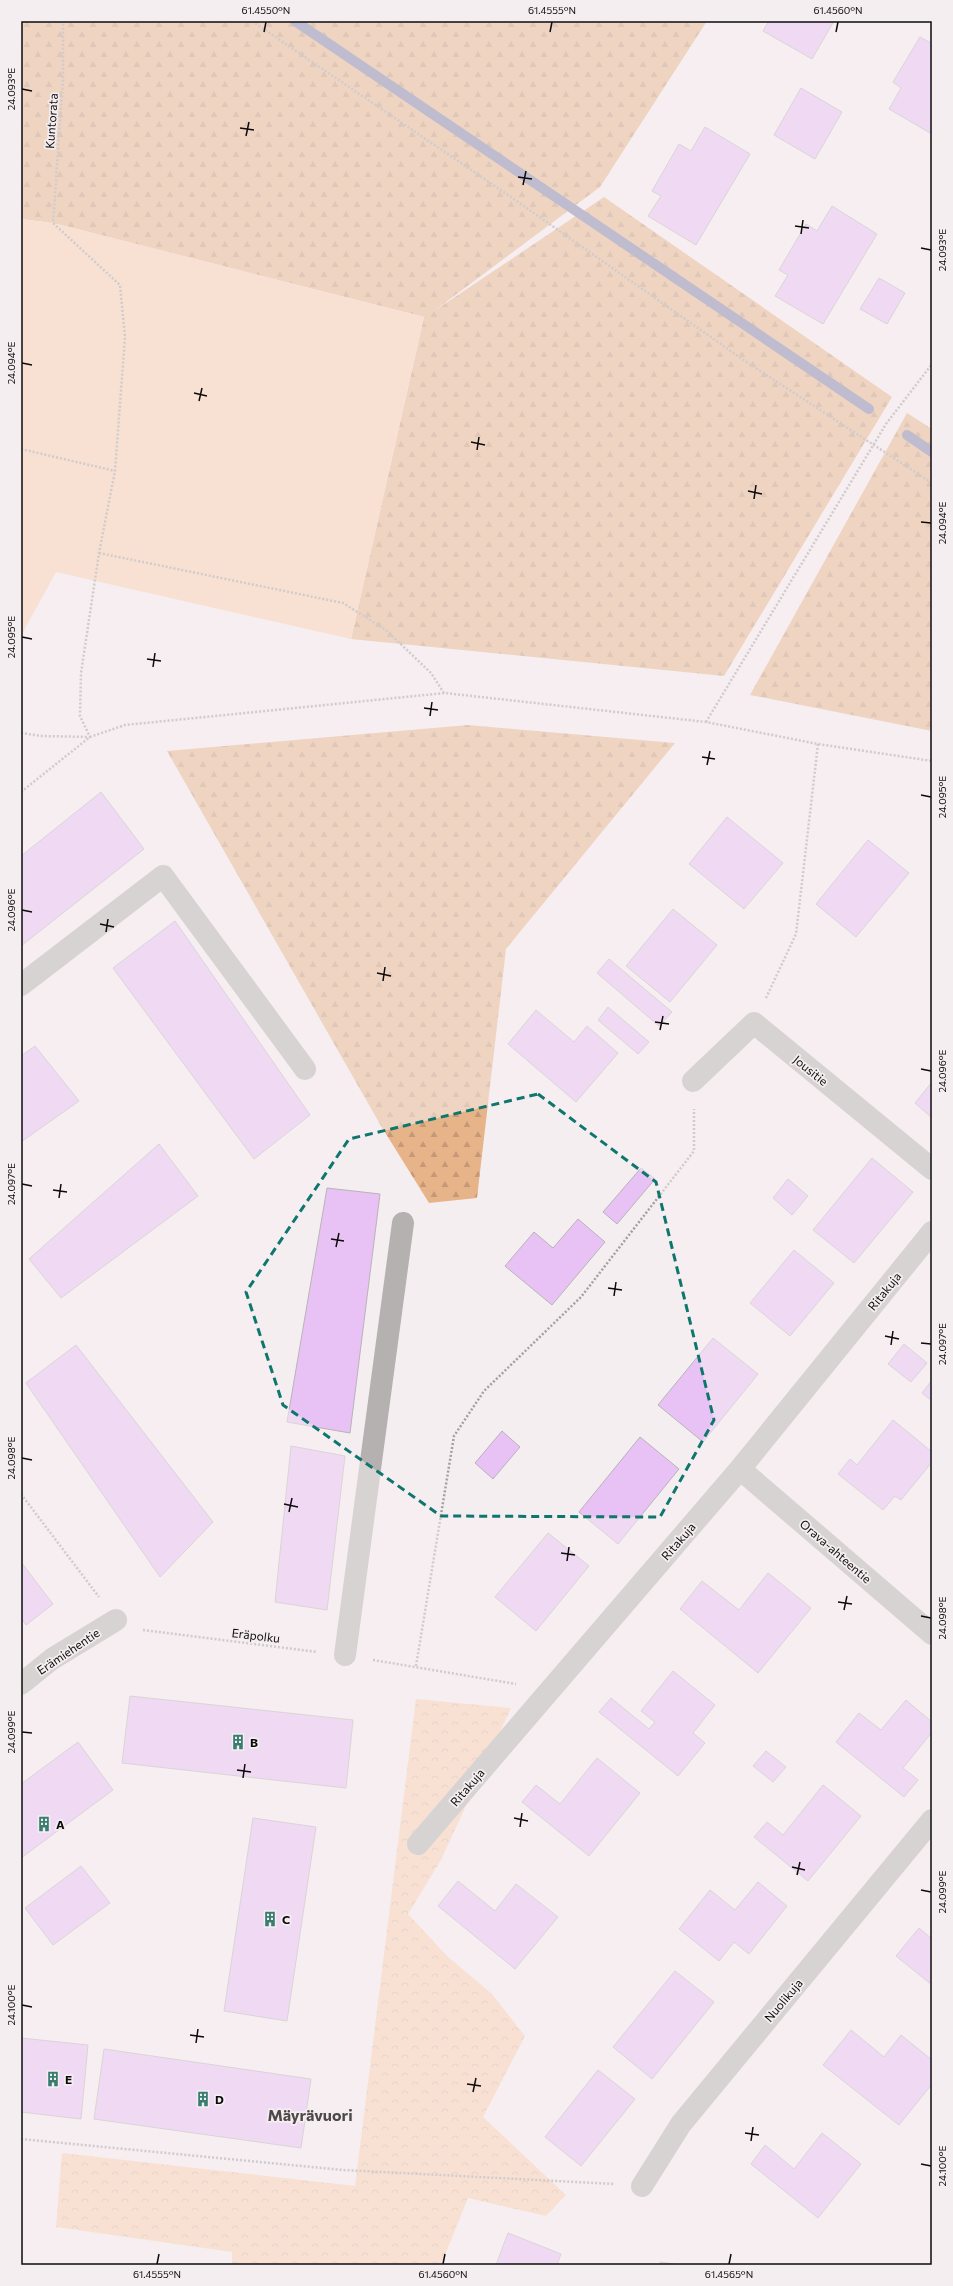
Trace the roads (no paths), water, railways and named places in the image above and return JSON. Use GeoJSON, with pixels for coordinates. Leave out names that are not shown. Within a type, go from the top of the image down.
{"type":"FeatureCollection","features":[{"type":"Feature","properties":{"kind":"street"},"geometry":{"type":"LineString","coordinates":[[21,985],[162,876],[305,1069]]}},
{"type":"Feature","properties":{"kind":"street","name":"Jousitie"},"geometry":{"type":"LineString","coordinates":[[693,1081],[754,1023],[932,1169]]}},
{"type":"Feature","properties":{"kind":"street"},"geometry":{"type":"LineString","coordinates":[[345,1655],[403,1223]]}},
{"type":"Feature","properties":{"kind":"street","name":"Ritakuja"},"geometry":{"type":"LineString","coordinates":[[418,1844],[740,1468],[932,1232]]}},
{"type":"Feature","properties":{"kind":"street","name":"Orava-ahteentie"},"geometry":{"type":"LineString","coordinates":[[740,1468],[932,1634]]}},
{"type":"Feature","properties":{"kind":"street","name":"Erämiehentie"},"geometry":{"type":"LineString","coordinates":[[21,1684],[52,1659],[116,1620]]}},
{"type":"Feature","properties":{"kind":"street","name":"Nuolikuja"},"geometry":{"type":"LineString","coordinates":[[642,2186],[681,2124],[932,1820]]}},
{"type":"Feature","properties":{"kind":"waterway"},"geometry":{"type":"LineString","coordinates":[[295,21],[869,409]]}},
{"type":"Feature","properties":{"kind":"waterway"},"geometry":{"type":"LineString","coordinates":[[907,435],[932,452]]}},
{"type":"Feature","properties":{"kind":"place","name":"B"},"geometry":{"type":"Point","coordinates":[238,1742]}},
{"type":"Feature","properties":{"kind":"place","name":"A"},"geometry":{"type":"Point","coordinates":[44,1824]}},
{"type":"Feature","properties":{"kind":"place","name":"C"},"geometry":{"type":"Point","coordinates":[270,1919]}},
{"type":"Feature","properties":{"kind":"place","name":"E"},"geometry":{"type":"Point","coordinates":[53,2079]}},
{"type":"Feature","properties":{"kind":"place","name":"D"},"geometry":{"type":"Point","coordinates":[203,2099]}},
{"type":"Feature","properties":{"kind":"district","name":"Mäyrävuori"},"geometry":{"type":"Point","coordinates":[310,2114]}}]}
